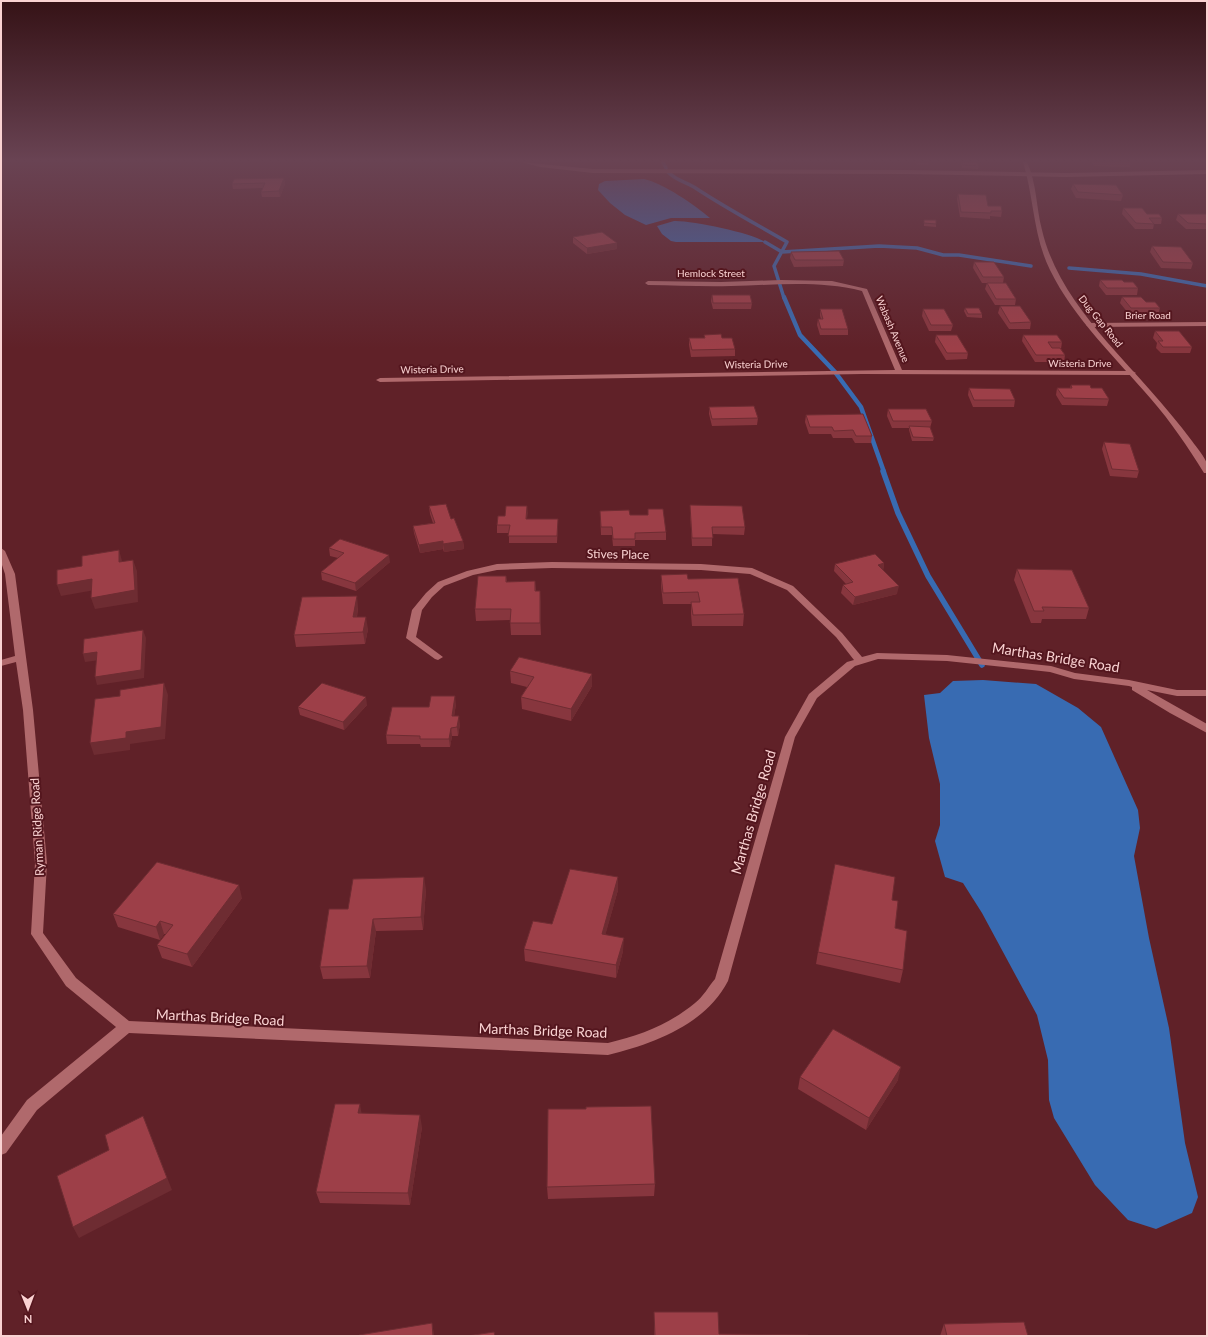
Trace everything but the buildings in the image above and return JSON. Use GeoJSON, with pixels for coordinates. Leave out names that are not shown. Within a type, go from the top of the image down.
{"type":"FeatureCollection","features":[{"type":"Feature","properties":{"kind":"street","name":"Dug Gap Road"},"geometry":{"type":"LineString","coordinates":[[1038,224],[1042,245],[1050,265],[1062,286],[1089,325],[1173,422],[1206,468]]}},
{"type":"Feature","properties":{"kind":"street","name":"Wabash Avenue"},"geometry":{"type":"LineString","coordinates":[[774,283],[819,281],[848,284],[865,290],[900,373]]}},
{"type":"Feature","properties":{"kind":"street","name":"Hemlock Street"},"geometry":{"type":"LineString","coordinates":[[648,283],[774,283]]}},
{"type":"Feature","properties":{"kind":"street","name":"Brier Road"},"geometry":{"type":"LineString","coordinates":[[1089,325],[1207,324]]}},
{"type":"Feature","properties":{"kind":"street","name":"Wisteria Drive"},"geometry":{"type":"LineString","coordinates":[[380,380],[900,373],[1132,374]]}},
{"type":"Feature","properties":{"kind":"street","name":"Ryman Ridge Road"},"geometry":{"type":"LineString","coordinates":[[1,550],[10,574],[23,683],[28,710],[41,862],[37,934],[71,982],[126,1027]]}},
{"type":"Feature","properties":{"kind":"street","name":"Stives Place"},"geometry":{"type":"LineString","coordinates":[[438,658],[411,638],[417,610],[429,595],[441,584],[470,573],[497,567],[552,565],[701,567],[752,571],[790,588],[839,635],[860,661]]}},
{"type":"Feature","properties":{"kind":"street","name":"Marthas Bridge Road"},"geometry":{"type":"LineString","coordinates":[[126,1027],[608,1049],[640,1040],[669,1028],[701,1006],[721,981],[790,737],[813,696],[851,664],[877,656],[947,658],[1051,669],[1074,676],[1129,683],[1177,693],[1207,693]]}},
{"type":"Feature","properties":{"kind":"street"},"geometry":{"type":"LineString","coordinates":[[1,663],[20,658]]}},
{"type":"Feature","properties":{"kind":"street","name":"Marthas Bridge Road"},"geometry":{"type":"LineString","coordinates":[[1129,683],[1174,711],[1207,729]]}},
{"type":"Feature","properties":{"kind":"street"},"geometry":{"type":"LineString","coordinates":[[1,1148],[32,1105],[126,1027]]}},
{"type":"Feature","properties":{"kind":"water"},"geometry":{"type":"Polygon","coordinates":[[[662,224],[701,224],[748,235],[765,242],[676,242],[671,241],[662,234],[657,226],[662,224]]]}},
{"type":"Feature","properties":{"kind":"water"},"geometry":{"type":"Polygon","coordinates":[[[983,680],[1036,684],[1078,708],[1101,727],[1138,810],[1140,828],[1134,856],[1149,938],[1169,1028],[1185,1143],[1198,1197],[1192,1213],[1156,1229],[1128,1220],[1095,1185],[1054,1118],[1049,1100],[1048,1060],[1037,1015],[982,913],[963,883],[945,877],[935,841],[940,825],[940,784],[929,738],[924,695],[940,693],[953,681],[983,680]]]}},
{"type":"Feature","properties":{"kind":"waterway"},"geometry":{"type":"LineString","coordinates":[[756,224],[787,242],[782,252]]}},
{"type":"Feature","properties":{"kind":"waterway"},"geometry":{"type":"LineString","coordinates":[[765,242],[782,252]]}},
{"type":"Feature","properties":{"kind":"waterway"},"geometry":{"type":"LineString","coordinates":[[782,252],[879,246],[917,248],[943,255],[959,255],[1031,266]]}},
{"type":"Feature","properties":{"kind":"waterway"},"geometry":{"type":"LineString","coordinates":[[782,252],[774,266],[784,298]]}},
{"type":"Feature","properties":{"kind":"waterway"},"geometry":{"type":"LineString","coordinates":[[1069,268],[1141,274],[1207,286]]}},
{"type":"Feature","properties":{"kind":"waterway"},"geometry":{"type":"LineString","coordinates":[[784,297],[800,335],[835,372],[861,407],[884,472]]}},
{"type":"Feature","properties":{"kind":"waterway"},"geometry":{"type":"LineString","coordinates":[[883,471],[898,513],[928,576],[982,665]]}}]}
